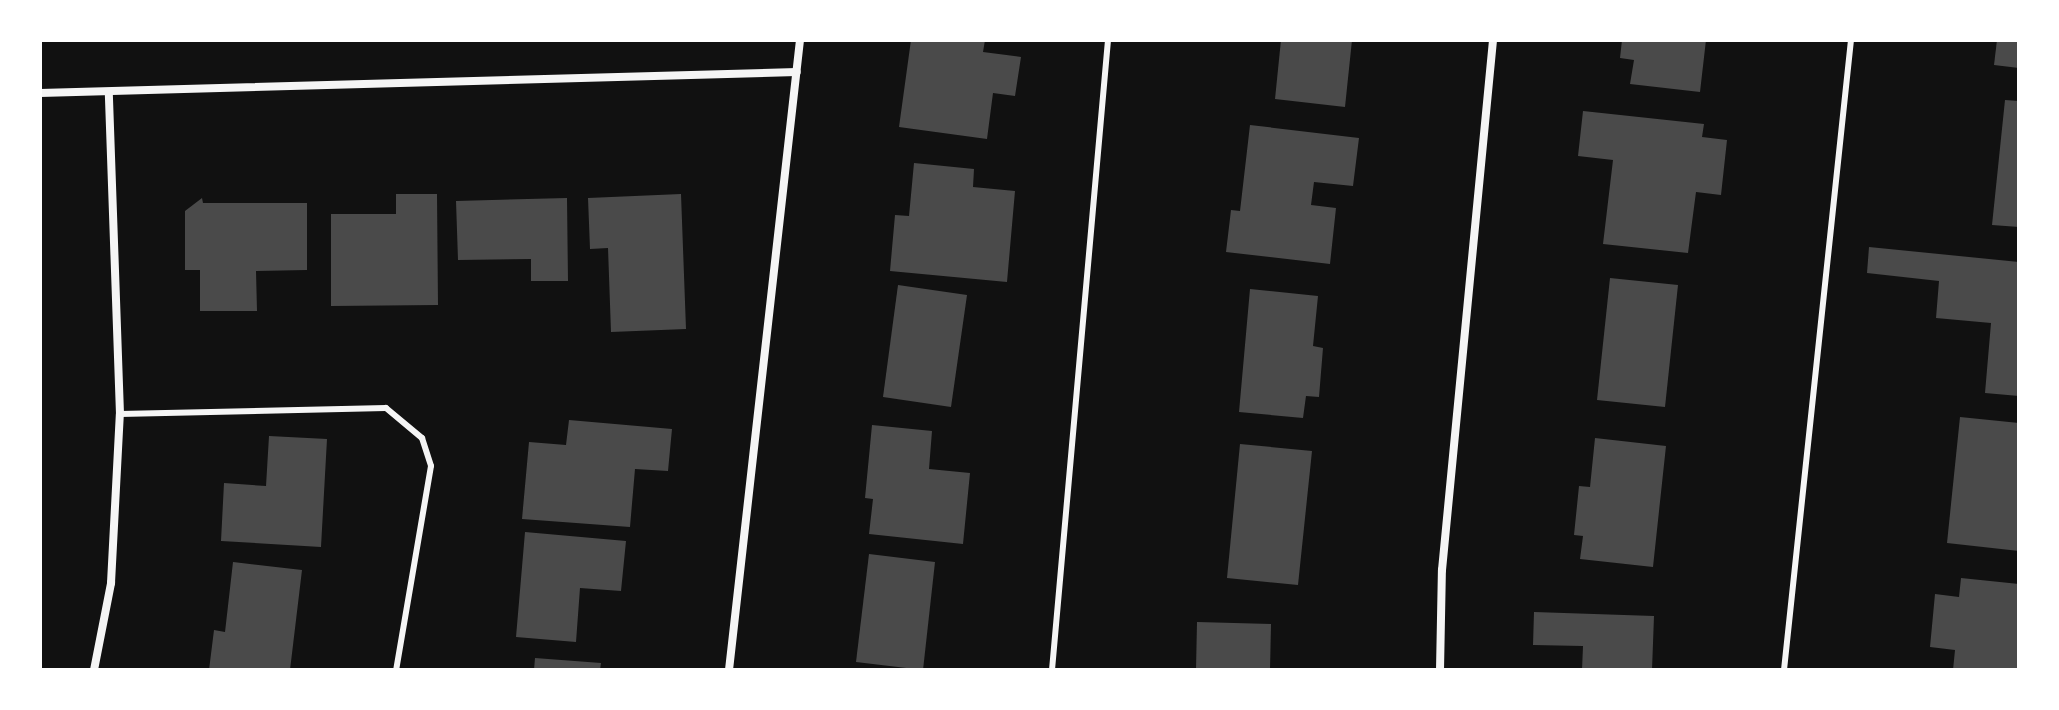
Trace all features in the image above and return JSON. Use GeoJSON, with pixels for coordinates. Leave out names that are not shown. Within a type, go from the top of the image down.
{"type":"FeatureCollection","features":[{"type":"Feature","properties":{"kind":"street"},"geometry":{"type":"LineString","coordinates":[[729,670],[800,40]]}},
{"type":"Feature","properties":{"kind":"street"},"geometry":{"type":"LineString","coordinates":[[1440,670],[1442,570],[1493,40]]}},
{"type":"Feature","properties":{"kind":"street"},"geometry":{"type":"LineString","coordinates":[[40,93],[797,72]]}},
{"type":"Feature","properties":{"kind":"street"},"geometry":{"type":"LineString","coordinates":[[94,670],[111,583],[120,414],[109,92]]}},
{"type":"Feature","properties":{"kind":"lane"},"geometry":{"type":"LineString","coordinates":[[1052,670],[1108,40]]}},
{"type":"Feature","properties":{"kind":"lane"},"geometry":{"type":"LineString","coordinates":[[1784,670],[1851,40]]}},
{"type":"Feature","properties":{"kind":"lane"},"geometry":{"type":"LineString","coordinates":[[120,414],[386,408],[422,438],[431,466],[396,670]]}},
{"type":"Feature","properties":{"kind":"building"},"geometry":{"type":"Polygon","coordinates":[[[911,40],[985,40],[983,52],[1021,57],[1015,96],[993,93],[987,139],[899,127],[911,40]]]}},
{"type":"Feature","properties":{"kind":"building"},"geometry":{"type":"Polygon","coordinates":[[[1281,40],[1352,40],[1345,107],[1275,99],[1281,40]]]}},
{"type":"Feature","properties":{"kind":"building"},"geometry":{"type":"Polygon","coordinates":[[[1622,40],[1706,40],[1700,92],[1630,84],[1634,60],[1620,58],[1622,40]]]}},
{"type":"Feature","properties":{"kind":"building"},"geometry":{"type":"Polygon","coordinates":[[[1997,40],[2019,40],[2019,68],[1994,65],[1997,40]]]}},
{"type":"Feature","properties":{"kind":"building"},"geometry":{"type":"Polygon","coordinates":[[[2005,100],[2019,101],[2019,227],[1992,225],[2005,100]]]}},
{"type":"Feature","properties":{"kind":"building"},"geometry":{"type":"Polygon","coordinates":[[[1583,111],[1704,124],[1702,137],[1727,140],[1721,195],[1696,192],[1688,253],[1603,244],[1613,160],[1578,156],[1583,111]]]}},
{"type":"Feature","properties":{"kind":"building"},"geometry":{"type":"Polygon","coordinates":[[[1250,125],[1359,138],[1353,186],[1314,182],[1311,205],[1336,208],[1330,264],[1226,252],[1231,210],[1240,211],[1250,125]]]}},
{"type":"Feature","properties":{"kind":"building"},"geometry":{"type":"Polygon","coordinates":[[[914,163],[974,169],[973,187],[1015,191],[1007,282],[890,271],[895,215],[909,216],[914,163]]]}},
{"type":"Feature","properties":{"kind":"building"},"geometry":{"type":"Polygon","coordinates":[[[396,194],[437,194],[438,305],[331,306],[331,214],[396,214],[396,194]]]}},
{"type":"Feature","properties":{"kind":"building"},"geometry":{"type":"Polygon","coordinates":[[[681,194],[686,329],[611,332],[608,248],[590,249],[588,198],[681,194]]]}},
{"type":"Feature","properties":{"kind":"building"},"geometry":{"type":"Polygon","coordinates":[[[202,198],[203,203],[307,203],[307,270],[256,271],[257,311],[200,311],[200,270],[185,270],[185,211],[202,198]]]}},
{"type":"Feature","properties":{"kind":"building"},"geometry":{"type":"Polygon","coordinates":[[[567,198],[568,281],[531,281],[531,259],[458,260],[456,201],[567,198]]]}},
{"type":"Feature","properties":{"kind":"building"},"geometry":{"type":"Polygon","coordinates":[[[1869,247],[2019,262],[2019,396],[1985,393],[1991,323],[1936,318],[1939,281],[1867,273],[1869,247]]]}},
{"type":"Feature","properties":{"kind":"building"},"geometry":{"type":"Polygon","coordinates":[[[1610,278],[1678,285],[1665,407],[1597,400],[1610,278]]]}},
{"type":"Feature","properties":{"kind":"building"},"geometry":{"type":"Polygon","coordinates":[[[898,285],[967,295],[951,407],[883,397],[898,285]]]}},
{"type":"Feature","properties":{"kind":"building"},"geometry":{"type":"Polygon","coordinates":[[[1250,289],[1318,296],[1313,346],[1323,348],[1319,397],[1306,396],[1303,418],[1239,412],[1250,289]]]}},
{"type":"Feature","properties":{"kind":"building"},"geometry":{"type":"Polygon","coordinates":[[[1960,417],[2019,423],[2019,551],[1947,543],[1960,417]]]}},
{"type":"Feature","properties":{"kind":"building"},"geometry":{"type":"Polygon","coordinates":[[[569,420],[672,429],[668,471],[635,469],[630,527],[522,519],[529,442],[566,445],[569,420]]]}},
{"type":"Feature","properties":{"kind":"building"},"geometry":{"type":"Polygon","coordinates":[[[872,425],[932,431],[929,469],[970,473],[963,544],[869,534],[873,499],[865,498],[872,425]]]}},
{"type":"Feature","properties":{"kind":"building"},"geometry":{"type":"Polygon","coordinates":[[[269,436],[327,439],[321,547],[221,541],[224,483],[266,486],[269,436]]]}},
{"type":"Feature","properties":{"kind":"building"},"geometry":{"type":"Polygon","coordinates":[[[1595,438],[1666,446],[1653,567],[1580,559],[1583,536],[1574,535],[1579,486],[1590,487],[1595,438]]]}},
{"type":"Feature","properties":{"kind":"building"},"geometry":{"type":"Polygon","coordinates":[[[1240,444],[1312,451],[1298,585],[1227,578],[1240,444]]]}},
{"type":"Feature","properties":{"kind":"building"},"geometry":{"type":"Polygon","coordinates":[[[525,532],[626,541],[621,591],[580,588],[576,642],[516,637],[525,532]]]}},
{"type":"Feature","properties":{"kind":"building"},"geometry":{"type":"Polygon","coordinates":[[[869,554],[935,562],[923,670],[856,662],[869,554]]]}},
{"type":"Feature","properties":{"kind":"building"},"geometry":{"type":"Polygon","coordinates":[[[233,562],[302,570],[290,670],[209,670],[214,630],[225,632],[233,562]]]}},
{"type":"Feature","properties":{"kind":"building"},"geometry":{"type":"Polygon","coordinates":[[[1961,578],[2019,584],[2019,670],[1953,670],[1955,650],[1930,647],[1935,594],[1959,597],[1961,578]]]}},
{"type":"Feature","properties":{"kind":"building"},"geometry":{"type":"Polygon","coordinates":[[[1534,612],[1654,616],[1652,670],[1582,670],[1583,646],[1533,645],[1534,612]]]}},
{"type":"Feature","properties":{"kind":"building"},"geometry":{"type":"Polygon","coordinates":[[[1197,622],[1271,624],[1270,670],[1196,670],[1197,622]]]}},
{"type":"Feature","properties":{"kind":"building"},"geometry":{"type":"Polygon","coordinates":[[[535,658],[601,663],[600,670],[534,670],[535,658]]]}}]}
